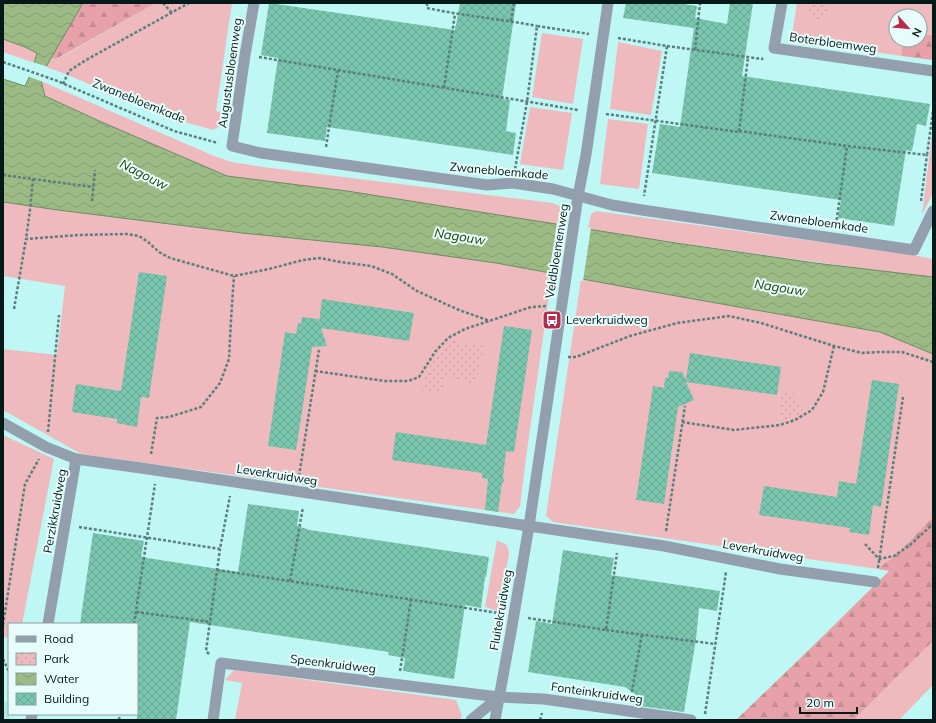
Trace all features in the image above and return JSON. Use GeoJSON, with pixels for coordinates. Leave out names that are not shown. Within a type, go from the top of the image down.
{"type":"FeatureCollection","features":[{"type":"Feature","properties":{"kind":"street","name":"Augustusbloemweg"},"geometry":{"type":"LineString","coordinates":[[232,146],[254,3]]}},
{"type":"Feature","properties":{"kind":"street","name":"Veldbloemenweg"},"geometry":{"type":"LineString","coordinates":[[529,526],[608,3]]}},
{"type":"Feature","properties":{"kind":"street","name":"Boterbloemweg"},"geometry":{"type":"LineString","coordinates":[[782,3],[774,48],[933,71]]}},
{"type":"Feature","properties":{"kind":"street","name":"Zwanebloemkade"},"geometry":{"type":"LineString","coordinates":[[232,146],[261,153],[487,185],[512,183],[552,189],[612,205],[914,250],[933,211]]}},
{"type":"Feature","properties":{"kind":"street","name":"Perzikkruidweg"},"geometry":{"type":"LineString","coordinates":[[3,423],[46,446],[76,459],[48,623]]}},
{"type":"Feature","properties":{"kind":"street","name":"Leverkruidweg"},"geometry":{"type":"LineString","coordinates":[[76,459],[153,469],[619,539],[664,546],[780,569],[875,582]]}},
{"type":"Feature","properties":{"kind":"street","name":"Fluitekruidweg"},"geometry":{"type":"LineString","coordinates":[[495,720],[529,526]]}},
{"type":"Feature","properties":{"kind":"street","name":"Speenkruidweg"},"geometry":{"type":"LineString","coordinates":[[221,663],[499,697]]}},
{"type":"Feature","properties":{"kind":"street"},"geometry":{"type":"LineString","coordinates":[[213,720],[221,663]]}},
{"type":"Feature","properties":{"kind":"street","name":"Fonteinkruidweg"},"geometry":{"type":"LineString","coordinates":[[499,697],[544,699],[691,720]]}},
{"type":"Feature","properties":{"kind":"street"},"geometry":{"type":"LineString","coordinates":[[471,720],[499,697]]}},
{"type":"Feature","properties":{"kind":"path"},"geometry":{"type":"LineString","coordinates":[[163,3],[172,13]]}},
{"type":"Feature","properties":{"kind":"path"},"geometry":{"type":"LineString","coordinates":[[63,84],[69,71],[189,3]]}},
{"type":"Feature","properties":{"kind":"path"},"geometry":{"type":"LineString","coordinates":[[427,3],[427,8],[456,14],[511,21],[694,50],[762,58],[774,48]]}},
{"type":"Feature","properties":{"kind":"path"},"geometry":{"type":"LineString","coordinates":[[511,21],[514,3]]}},
{"type":"Feature","properties":{"kind":"path"},"geometry":{"type":"LineString","coordinates":[[694,50],[700,3]]}},
{"type":"Feature","properties":{"kind":"path"},"geometry":{"type":"LineString","coordinates":[[444,88],[456,14]]}},
{"type":"Feature","properties":{"kind":"path"},"geometry":{"type":"LineString","coordinates":[[512,183],[527,102],[537,26]]}},
{"type":"Feature","properties":{"kind":"path"},"geometry":{"type":"LineString","coordinates":[[642,210],[667,46]]}},
{"type":"Feature","properties":{"kind":"path"},"geometry":{"type":"LineString","coordinates":[[245,55],[592,112],[847,146],[927,155],[933,111]]}},
{"type":"Feature","properties":{"kind":"path"},"geometry":{"type":"LineString","coordinates":[[739,131],[748,57]]}},
{"type":"Feature","properties":{"kind":"path","name":"Zwanebloemkade"},"geometry":{"type":"LineString","coordinates":[[3,62],[55,80],[174,131],[232,146]]}},
{"type":"Feature","properties":{"kind":"path"},"geometry":{"type":"LineString","coordinates":[[324,161],[338,70]]}},
{"type":"Feature","properties":{"kind":"path"},"geometry":{"type":"LineString","coordinates":[[834,238],[847,146]]}},
{"type":"Feature","properties":{"kind":"path"},"geometry":{"type":"LineString","coordinates":[[92,201],[95,170]]}},
{"type":"Feature","properties":{"kind":"path"},"geometry":{"type":"LineString","coordinates":[[3,175],[94,187]]}},
{"type":"Feature","properties":{"kind":"path"},"geometry":{"type":"LineString","coordinates":[[14,309],[26,239],[33,179]]}},
{"type":"Feature","properties":{"kind":"path"},"geometry":{"type":"LineString","coordinates":[[26,239],[79,235],[127,234],[139,236],[159,252],[170,258],[234,276],[303,260],[320,258],[371,266],[392,274],[417,291],[459,310],[490,321]]}},
{"type":"Feature","properties":{"kind":"path"},"geometry":{"type":"LineString","coordinates":[[134,623],[147,538],[157,418],[168,417],[201,407],[220,383],[229,360],[234,276]]}},
{"type":"Feature","properties":{"kind":"path"},"geometry":{"type":"LineString","coordinates":[[315,371],[385,381],[408,381],[419,377],[436,352],[448,338],[465,329],[531,307],[563,300]]}},
{"type":"Feature","properties":{"kind":"path"},"geometry":{"type":"LineString","coordinates":[[3,625],[25,484],[46,446],[59,315]]}},
{"type":"Feature","properties":{"kind":"path"},"geometry":{"type":"LineString","coordinates":[[554,358],[576,357],[630,336],[677,323],[729,316],[761,323],[834,346],[862,353],[902,352],[933,362]]}},
{"type":"Feature","properties":{"kind":"path"},"geometry":{"type":"LineString","coordinates":[[682,422],[734,430],[780,425],[795,420],[812,410],[823,392],[834,346]]}},
{"type":"Feature","properties":{"kind":"path"},"geometry":{"type":"LineString","coordinates":[[290,581],[315,371],[319,350]]}},
{"type":"Feature","properties":{"kind":"path"},"geometry":{"type":"LineString","coordinates":[[875,582],[903,397]]}},
{"type":"Feature","properties":{"kind":"path"},"geometry":{"type":"LineString","coordinates":[[664,546],[684,406]]}},
{"type":"Feature","properties":{"kind":"path"},"geometry":{"type":"LineString","coordinates":[[221,663],[206,651],[220,549],[233,482]]}},
{"type":"Feature","properties":{"kind":"path"},"geometry":{"type":"LineString","coordinates":[[66,524],[220,549]]}},
{"type":"Feature","properties":{"kind":"path"},"geometry":{"type":"LineString","coordinates":[[879,559],[894,556],[910,545],[933,524]]}},
{"type":"Feature","properties":{"kind":"path"},"geometry":{"type":"LineString","coordinates":[[606,630],[619,539]]}},
{"type":"Feature","properties":{"kind":"path"},"geometry":{"type":"LineString","coordinates":[[865,544],[879,559]]}},
{"type":"Feature","properties":{"kind":"path"},"geometry":{"type":"LineString","coordinates":[[704,720],[715,644],[723,604],[728,558]]}},
{"type":"Feature","properties":{"kind":"path"},"geometry":{"type":"LineString","coordinates":[[217,570],[606,630],[715,644]]}},
{"type":"Feature","properties":{"kind":"path"},"geometry":{"type":"LineString","coordinates":[[398,685],[411,600]]}},
{"type":"Feature","properties":{"kind":"path"},"geometry":{"type":"LineString","coordinates":[[135,612],[210,622]]}},
{"type":"Feature","properties":{"kind":"path"},"geometry":{"type":"LineString","coordinates":[[629,711],[642,634]]}},
{"type":"Feature","properties":{"kind":"path"},"geometry":{"type":"LineString","coordinates":[[3,659],[8,670]]}},
{"type":"Feature","properties":{"kind":"shaded area"},"geometry":{"type":"Polygon","coordinates":[[[3,701],[8,702],[8,715],[10,715],[9,720],[3,720],[3,701]]]}},
{"type":"Feature","properties":{"kind":"green space"},"geometry":{"type":"Polygon","coordinates":[[[83,3],[156,3],[56,59],[51,58],[83,3]]]}},
{"type":"Feature","properties":{"kind":"green space"},"geometry":{"type":"Polygon","coordinates":[[[156,3],[232,3],[216,111],[225,113],[225,116],[219,127],[213,130],[167,117],[46,67],[51,58],[57,59],[156,3]]]}},
{"type":"Feature","properties":{"kind":"green space"},"geometry":{"type":"Polygon","coordinates":[[[797,3],[933,3],[933,60],[791,41],[797,3]]]}},
{"type":"Feature","properties":{"kind":"green space"},"geometry":{"type":"Polygon","coordinates":[[[807,3],[829,3],[827,15],[818,20],[813,18],[806,10],[807,3]]]}},
{"type":"Feature","properties":{"kind":"green space"},"geometry":{"type":"Polygon","coordinates":[[[542,33],[583,39],[573,104],[532,97],[542,33]]]}},
{"type":"Feature","properties":{"kind":"green space"},"geometry":{"type":"Polygon","coordinates":[[[928,35],[933,35],[933,60],[902,56],[902,48],[928,48],[928,35]]]}},
{"type":"Feature","properties":{"kind":"green space"},"geometry":{"type":"Polygon","coordinates":[[[3,39],[37,53],[35,63],[3,52],[3,39]]]}},
{"type":"Feature","properties":{"kind":"green space"},"geometry":{"type":"Polygon","coordinates":[[[618,42],[662,51],[651,115],[610,109],[618,42]]]}},
{"type":"Feature","properties":{"kind":"green space"},"geometry":{"type":"Polygon","coordinates":[[[41,81],[214,156],[232,162],[553,203],[561,207],[559,225],[347,191],[227,176],[45,96],[41,81]]]}},
{"type":"Feature","properties":{"kind":"green space"},"geometry":{"type":"Polygon","coordinates":[[[530,107],[572,113],[563,170],[520,164],[530,107]]]}},
{"type":"Feature","properties":{"kind":"green space"},"geometry":{"type":"Polygon","coordinates":[[[608,119],[648,124],[639,189],[600,184],[608,119]]]}},
{"type":"Feature","properties":{"kind":"green space"},"geometry":{"type":"Polygon","coordinates":[[[933,126],[933,193],[922,215],[933,126]]]}},
{"type":"Feature","properties":{"kind":"green space"},"geometry":{"type":"Polygon","coordinates":[[[3,202],[242,233],[382,247],[496,263],[552,274],[520,506],[514,514],[81,454],[3,410],[3,349],[57,355],[65,286],[3,276],[3,202]]]}},
{"type":"Feature","properties":{"kind":"green space"},"geometry":{"type":"Polygon","coordinates":[[[596,211],[907,254],[933,259],[933,277],[588,229],[591,214],[596,211]]]}},
{"type":"Feature","properties":{"kind":"green space"},"geometry":{"type":"Polygon","coordinates":[[[581,279],[880,332],[933,354],[933,519],[898,553],[878,569],[553,522],[546,516],[581,279]]]}},
{"type":"Feature","properties":{"kind":"green space"},"geometry":{"type":"Polygon","coordinates":[[[448,340],[484,346],[476,384],[446,377],[442,394],[422,391],[424,374],[448,340]]]}},
{"type":"Feature","properties":{"kind":"green space"},"geometry":{"type":"Polygon","coordinates":[[[782,391],[793,392],[803,412],[780,422],[782,391]]]}},
{"type":"Feature","properties":{"kind":"green space"},"geometry":{"type":"Polygon","coordinates":[[[3,435],[54,459],[22,623],[8,623],[8,638],[3,637],[3,435]]]}},
{"type":"Feature","properties":{"kind":"green space"},"geometry":{"type":"Polygon","coordinates":[[[931,519],[933,519],[933,641],[854,720],[736,720],[889,571],[878,569],[898,553],[931,519]]]}},
{"type":"Feature","properties":{"kind":"green space"},"geometry":{"type":"Polygon","coordinates":[[[497,540],[507,545],[509,554],[498,611],[485,607],[497,540]]]}},
{"type":"Feature","properties":{"kind":"green space"},"geometry":{"type":"Polygon","coordinates":[[[933,641],[933,685],[899,720],[854,720],[933,641]]]}},
{"type":"Feature","properties":{"kind":"green space"},"geometry":{"type":"Polygon","coordinates":[[[234,670],[456,700],[462,716],[459,720],[235,720],[242,683],[225,680],[234,670]]]}},
{"type":"Feature","properties":{"kind":"water","name":"Nagouw"},"geometry":{"type":"Polygon","coordinates":[[[3,3],[83,3],[46,67],[41,81],[45,96],[227,176],[347,191],[676,243],[815,263],[933,277],[933,354],[880,332],[496,263],[382,247],[242,233],[3,202],[3,79],[25,86],[32,71],[37,53],[3,39],[3,3]]]}},
{"type":"Feature","properties":{"kind":"pier"},"geometry":{"type":"Polygon","coordinates":[[[33,62],[48,67],[43,82],[27,76],[33,62]]]}},
{"type":"Feature","properties":{"kind":"pier"},"geometry":{"type":"Polygon","coordinates":[[[557,222],[591,228],[583,281],[549,275],[557,222]]]}},
{"type":"Feature","properties":{"kind":"building"},"geometry":{"type":"Polygon","coordinates":[[[269,3],[455,30],[460,3],[516,3],[502,99],[510,100],[506,131],[516,133],[513,155],[327,127],[325,141],[267,133],[278,58],[261,55],[269,3]]]}},
{"type":"Feature","properties":{"kind":"building"},"geometry":{"type":"Polygon","coordinates":[[[626,3],[677,3],[697,6],[695,18],[727,24],[730,3],[753,3],[742,76],[930,104],[926,126],[917,124],[912,151],[906,150],[894,226],[838,218],[841,200],[652,173],[660,124],[680,127],[694,28],[623,18],[626,3]]]}},
{"type":"Feature","properties":{"kind":"building"},"geometry":{"type":"Polygon","coordinates":[[[139,272],[167,276],[149,398],[141,397],[137,427],[117,423],[117,419],[72,412],[76,384],[121,391],[139,272]]]}},
{"type":"Feature","properties":{"kind":"building"},"geometry":{"type":"Polygon","coordinates":[[[322,299],[414,313],[409,341],[321,328],[327,346],[312,347],[296,450],[268,446],[285,332],[296,334],[298,323],[301,324],[302,317],[318,319],[319,322],[322,299]]]}},
{"type":"Feature","properties":{"kind":"building"},"geometry":{"type":"Polygon","coordinates":[[[504,326],[532,330],[514,452],[506,451],[503,477],[504,482],[502,483],[498,512],[485,510],[488,479],[482,478],[482,473],[392,460],[396,432],[486,445],[504,326]]]}},
{"type":"Feature","properties":{"kind":"building"},"geometry":{"type":"Polygon","coordinates":[[[690,353],[781,367],[777,395],[686,382],[694,400],[678,407],[664,504],[636,500],[653,386],[664,388],[665,378],[668,378],[669,371],[682,372],[686,380],[690,353]]]}},
{"type":"Feature","properties":{"kind":"building"},"geometry":{"type":"Polygon","coordinates":[[[872,380],[899,384],[881,507],[873,505],[869,535],[849,532],[850,528],[759,515],[764,486],[837,497],[839,481],[856,484],[872,380]]]}},
{"type":"Feature","properties":{"kind":"building"},"geometry":{"type":"Polygon","coordinates":[[[248,504],[299,511],[297,526],[310,530],[489,557],[481,608],[465,605],[454,679],[403,671],[405,658],[388,655],[389,652],[190,622],[176,720],[137,719],[138,623],[80,623],[93,533],[144,541],[141,557],[238,572],[248,504]]]}},
{"type":"Feature","properties":{"kind":"building"},"geometry":{"type":"Polygon","coordinates":[[[563,550],[614,558],[611,575],[720,591],[717,611],[699,608],[696,639],[684,712],[633,705],[635,694],[625,687],[528,672],[536,621],[552,624],[563,550]]]}},
{"type":"Feature","properties":{"kind":"place","name":"Leverkruidweg"},"geometry":{"type":"Point","coordinates":[552,320]}}]}
